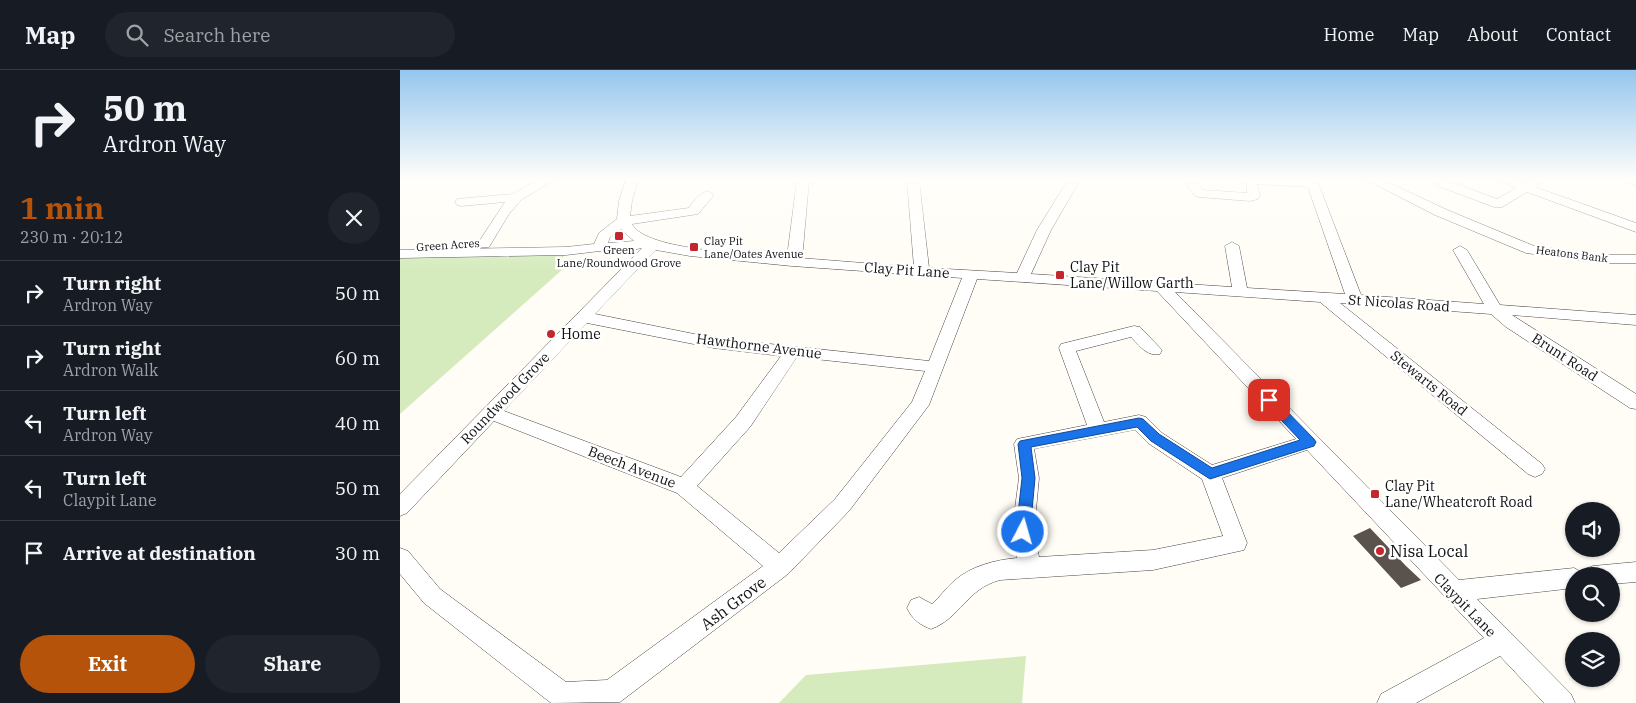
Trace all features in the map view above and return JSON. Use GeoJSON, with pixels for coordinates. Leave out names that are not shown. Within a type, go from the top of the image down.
{"type":"FeatureCollection","features":[{"type":"Feature","properties":{"kind":"street","name":"Green Acres"},"geometry":{"type":"LineString","coordinates":[[403,250],[484,244],[506,210]]}},
{"type":"Feature","properties":{"kind":"street"},"geometry":{"type":"LineString","coordinates":[[624,210],[623,221],[630,233],[650,244]]}},
{"type":"Feature","properties":{"kind":"street"},"geometry":{"type":"LineString","coordinates":[[600,247],[604,236],[609,230],[623,221],[694,210]]}},
{"type":"Feature","properties":{"kind":"street"},"geometry":{"type":"LineString","coordinates":[[792,262],[796,249],[800,210]]}},
{"type":"Feature","properties":{"kind":"street"},"geometry":{"type":"LineString","coordinates":[[916,210],[922,271]]}},
{"type":"Feature","properties":{"kind":"street"},"geometry":{"type":"LineString","coordinates":[[1022,278],[1044,230],[1056,210]]}},
{"type":"Feature","properties":{"kind":"street"},"geometry":{"type":"LineString","coordinates":[[1322,210],[1355,300]]}},
{"type":"Feature","properties":{"kind":"street","name":"Heatons Bank"},"geometry":{"type":"LineString","coordinates":[[1435,210],[1531,250],[1600,260],[1636,259]]}},
{"type":"Feature","properties":{"kind":"street"},"geometry":{"type":"LineString","coordinates":[[1585,210],[1636,228]]}},
{"type":"Feature","properties":{"kind":"street"},"geometry":{"type":"LineString","coordinates":[[403,250],[566,251],[650,244]]}},
{"type":"Feature","properties":{"kind":"street","name":"Clay Pit Lane"},"geometry":{"type":"LineString","coordinates":[[650,244],[687,251],[792,262],[1162,288]]}},
{"type":"Feature","properties":{"kind":"street","name":"Roundwood Grove"},"geometry":{"type":"LineString","coordinates":[[400,507],[583,317],[650,244]]}},
{"type":"Feature","properties":{"kind":"street"},"geometry":{"type":"LineString","coordinates":[[1232,246],[1241,293]]}},
{"type":"Feature","properties":{"kind":"street"},"geometry":{"type":"LineString","coordinates":[[1460,250],[1495,309]]}},
{"type":"Feature","properties":{"kind":"street","name":"Ash Grove"},"geometry":{"type":"LineString","coordinates":[[400,558],[432,596],[562,695],[611,693],[780,567],[842,505],[920,405],[971,275]]}},
{"type":"Feature","properties":{"kind":"street","name":"St Nicolas Road"},"geometry":{"type":"LineString","coordinates":[[1162,288],[1323,297],[1636,320]]}},
{"type":"Feature","properties":{"kind":"street","name":"Claypit Lane"},"geometry":{"type":"LineString","coordinates":[[1162,288],[1501,642],[1562,703]]}},
{"type":"Feature","properties":{"kind":"street","name":"Stewarts Road"},"geometry":{"type":"LineString","coordinates":[[1323,297],[1535,469]]}},
{"type":"Feature","properties":{"kind":"street","name":"Brunt Road"},"geometry":{"type":"LineString","coordinates":[[1495,309],[1512,323],[1636,404]]}},
{"type":"Feature","properties":{"kind":"street","name":"Hawthorne Avenue"},"geometry":{"type":"LineString","coordinates":[[583,317],[714,343],[936,367]]}},
{"type":"Feature","properties":{"kind":"street"},"geometry":{"type":"LineString","coordinates":[[1098,430],[1067,348],[1134,331],[1154,350]]}},
{"type":"Feature","properties":{"kind":"street"},"geometry":{"type":"LineString","coordinates":[[684,488],[744,422],[793,351]]}},
{"type":"Feature","properties":{"kind":"street","name":"Beech Avenue"},"geometry":{"type":"LineString","coordinates":[[491,413],[684,488],[780,567]]}},
{"type":"Feature","properties":{"kind":"street"},"geometry":{"type":"LineString","coordinates":[[919,608],[931,618],[942,613],[958,593],[976,579],[1009,567],[1030,567],[1153,560],[1236,543],[1210,474],[1155,438],[1139,422],[1024,444],[1029,478],[1023,532],[1030,567]]}},
{"type":"Feature","properties":{"kind":"street"},"geometry":{"type":"LineString","coordinates":[[1210,474],[1310,442]]}},
{"type":"Feature","properties":{"kind":"street"},"geometry":{"type":"LineString","coordinates":[[1620,573],[1636,572]]}},
{"type":"Feature","properties":{"kind":"street"},"geometry":{"type":"LineString","coordinates":[[1452,591],[1565,579]]}},
{"type":"Feature","properties":{"kind":"street"},"geometry":{"type":"LineString","coordinates":[[1390,703],[1501,642]]}},
{"type":"Feature","properties":{"kind":"green space"},"geometry":{"type":"Polygon","coordinates":[[[564,255],[562,260],[572,261],[400,414],[400,257],[564,255]]]}},
{"type":"Feature","properties":{"kind":"green space"},"geometry":{"type":"Polygon","coordinates":[[[1026,656],[1022,703],[779,703],[806,675],[1026,656]]]}},
{"type":"Feature","properties":{"kind":"building","name":"Nisa Local"},"geometry":{"type":"Polygon","coordinates":[[[1370,528],[1421,580],[1401,588],[1353,536],[1370,528]]]}},
{"type":"Feature","properties":{"kind":"place","name":"Green Lane/Roundwood Grove"},"geometry":{"type":"Point","coordinates":[619,236]}},
{"type":"Feature","properties":{"kind":"place","name":"Clay Pit Lane/Oates Avenue"},"geometry":{"type":"Point","coordinates":[694,247]}},
{"type":"Feature","properties":{"kind":"place","name":"Clay Pit Lane/Willow Garth"},"geometry":{"type":"Point","coordinates":[1060,275]}},
{"type":"Feature","properties":{"kind":"place","name":"Home"},"geometry":{"type":"Point","coordinates":[551,334]}},
{"type":"Feature","properties":{"kind":"place","name":"Clay Pit Lane/Wheatcroft Road"},"geometry":{"type":"Point","coordinates":[1375,494]}},
{"type":"Feature","properties":{"kind":"place","name":"Nisa Local"},"geometry":{"type":"Point","coordinates":[1380,551]}},
{"type":"Feature","properties":{"kind":"route"},"geometry":{"type":"LineString","coordinates":[[1023,532],[1029,478],[1024,444],[1139,422],[1155,438],[1210,474],[1310,442],[1269,400]]}}]}
